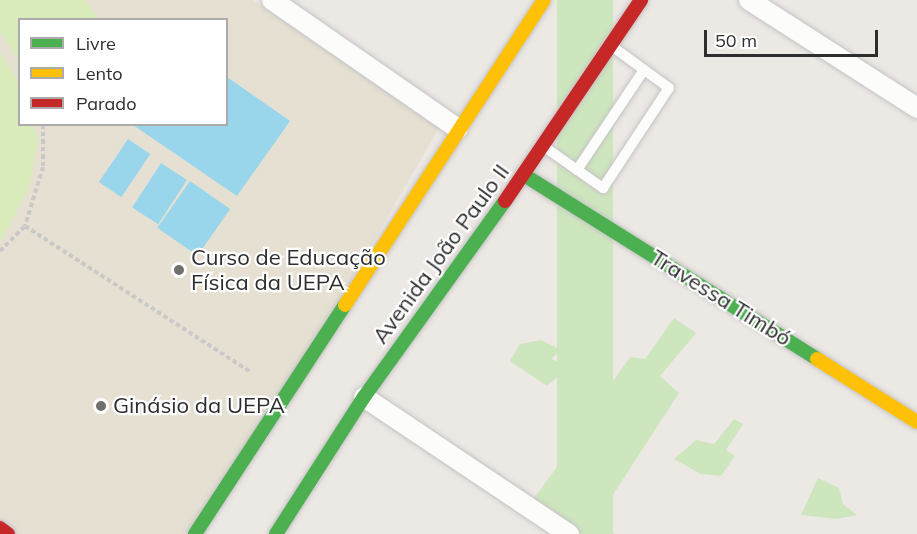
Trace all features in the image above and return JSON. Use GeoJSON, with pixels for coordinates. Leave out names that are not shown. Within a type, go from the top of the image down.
{"type":"FeatureCollection","features":[{"type":"Feature","properties":{"kind":"main road"},"geometry":{"type":"LineString","coordinates":[[195,534],[544,0]]}},
{"type":"Feature","properties":{"kind":"main road","name":"Avenida João Paulo II"},"geometry":{"type":"LineString","coordinates":[[276,534],[364,397],[524,175],[641,0]]}},
{"type":"Feature","properties":{"kind":"main road","name":"Travessa Timbó"},"geometry":{"type":"LineString","coordinates":[[524,175],[917,422]]}},
{"type":"Feature","properties":{"kind":"main road"},"geometry":{"type":"LineString","coordinates":[[0,528],[8,534]]}},
{"type":"Feature","properties":{"kind":"street"},"geometry":{"type":"LineString","coordinates":[[272,0],[458,129]]}},
{"type":"Feature","properties":{"kind":"street"},"geometry":{"type":"LineString","coordinates":[[749,0],[917,108]]}},
{"type":"Feature","properties":{"kind":"street"},"geometry":{"type":"LineString","coordinates":[[364,397],[568,534]]}},
{"type":"Feature","properties":{"kind":"lane"},"geometry":{"type":"LineString","coordinates":[[543,146],[603,188],[669,88],[611,46]]}},
{"type":"Feature","properties":{"kind":"lane"},"geometry":{"type":"LineString","coordinates":[[577,170],[644,70]]}},
{"type":"Feature","properties":{"kind":"path"},"geometry":{"type":"LineString","coordinates":[[0,251],[25,226],[43,167],[43,126]]}},
{"type":"Feature","properties":{"kind":"path"},"geometry":{"type":"LineString","coordinates":[[25,226],[251,372]]}},
{"type":"Feature","properties":{"kind":"shaded area","name":"Curso de Educação Física da UEPA"},"geometry":{"type":"Polygon","coordinates":[[[0,0],[253,0],[439,128],[276,411],[195,534],[8,534],[0,528],[0,0]]]}},
{"type":"Feature","properties":{"kind":"green space"},"geometry":{"type":"Polygon","coordinates":[[[0,0],[85,0],[98,18],[18,18],[18,60],[0,31],[0,0]]]}},
{"type":"Feature","properties":{"kind":"green space"},"geometry":{"type":"Polygon","coordinates":[[[557,0],[613,0],[613,534],[557,534],[557,0]]]}},
{"type":"Feature","properties":{"kind":"green space"},"geometry":{"type":"Polygon","coordinates":[[[0,52],[18,81],[18,126],[33,126],[38,140],[29,188],[0,243],[0,52]]]}},
{"type":"Feature","properties":{"kind":"green space"},"geometry":{"type":"Polygon","coordinates":[[[674,318],[696,333],[660,376],[679,393],[594,524],[615,534],[578,534],[531,502],[603,405],[604,394],[630,357],[645,359],[674,318]]]}},
{"type":"Feature","properties":{"kind":"green space"},"geometry":{"type":"Polygon","coordinates":[[[541,340],[561,350],[551,359],[570,366],[547,386],[510,361],[520,344],[541,340]]]}},
{"type":"Feature","properties":{"kind":"green space"},"geometry":{"type":"Polygon","coordinates":[[[734,419],[743,424],[726,450],[735,456],[721,476],[701,474],[674,459],[696,440],[714,444],[734,419]]]}},
{"type":"Feature","properties":{"kind":"green space"},"geometry":{"type":"Polygon","coordinates":[[[818,478],[839,488],[843,504],[857,515],[836,519],[801,515],[818,478]]]}},
{"type":"Feature","properties":{"kind":"water"},"geometry":{"type":"Polygon","coordinates":[[[228,78],[290,121],[237,196],[134,126],[228,126],[228,78]]]}},
{"type":"Feature","properties":{"kind":"water"},"geometry":{"type":"Polygon","coordinates":[[[128,139],[150,154],[121,197],[99,182],[128,139]]]}},
{"type":"Feature","properties":{"kind":"water"},"geometry":{"type":"Polygon","coordinates":[[[161,163],[187,180],[158,224],[132,207],[161,163]]]}},
{"type":"Feature","properties":{"kind":"water"},"geometry":{"type":"Polygon","coordinates":[[[190,181],[230,209],[197,256],[157,228],[190,181]]]}},
{"type":"Feature","properties":{"kind":"traffic: fast"},"geometry":{"type":"LineString","coordinates":[[524,175],[817,359]]}},
{"type":"Feature","properties":{"kind":"traffic: fast"},"geometry":{"type":"LineString","coordinates":[[276,534],[364,397],[505,201]]}},
{"type":"Feature","properties":{"kind":"traffic: fast"},"geometry":{"type":"LineString","coordinates":[[195,534],[345,305]]}},
{"type":"Feature","properties":{"kind":"traffic: slow"},"geometry":{"type":"LineString","coordinates":[[345,305],[544,0]]}},
{"type":"Feature","properties":{"kind":"traffic: slow"},"geometry":{"type":"LineString","coordinates":[[817,359],[917,422]]}},
{"type":"Feature","properties":{"kind":"traffic: jam"},"geometry":{"type":"LineString","coordinates":[[505,201],[641,0]]}},
{"type":"Feature","properties":{"kind":"traffic: jam"},"geometry":{"type":"LineString","coordinates":[[0,528],[8,534]]}},
{"type":"Feature","properties":{"kind":"place","name":"Curso de Educação Física da UEPA"},"geometry":{"type":"Point","coordinates":[179,270]}},
{"type":"Feature","properties":{"kind":"place","name":"Ginásio da UEPA"},"geometry":{"type":"Point","coordinates":[101,406]}}]}
